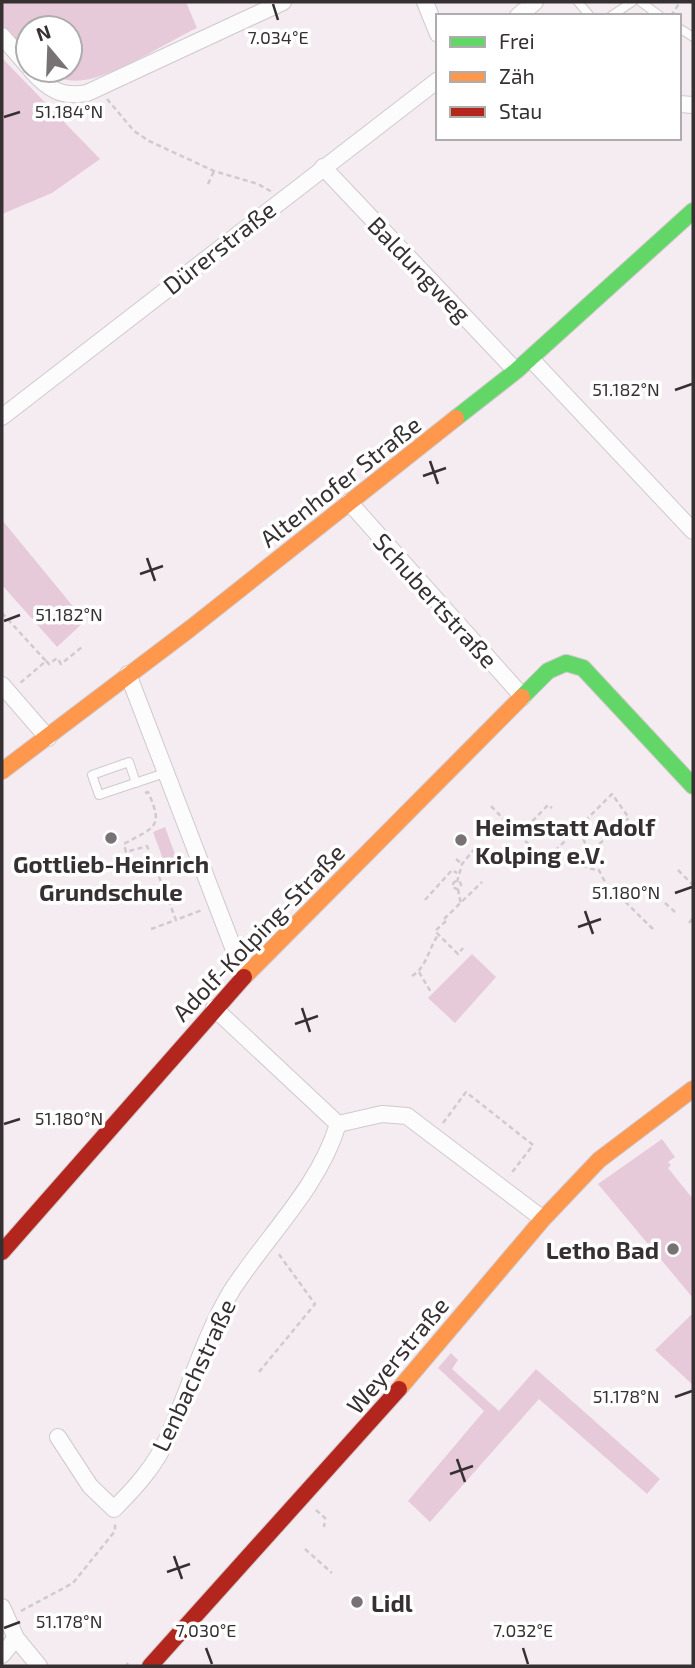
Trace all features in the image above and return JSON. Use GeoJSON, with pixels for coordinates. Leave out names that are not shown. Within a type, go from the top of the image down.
{"type":"FeatureCollection","features":[{"type":"Feature","properties":{"kind":"street"},"geometry":{"type":"LineString","coordinates":[[46,84],[63,95],[87,93],[284,2]]}},
{"type":"Feature","properties":{"kind":"street"},"geometry":{"type":"LineString","coordinates":[[425,2],[436,29]]}},
{"type":"Feature","properties":{"kind":"street"},"geometry":{"type":"LineString","coordinates":[[520,14],[535,2]]}},
{"type":"Feature","properties":{"kind":"street"},"geometry":{"type":"LineString","coordinates":[[2,36],[8,54]]}},
{"type":"Feature","properties":{"kind":"street","name":"Dürerstraße"},"geometry":{"type":"LineString","coordinates":[[2,417],[436,82]]}},
{"type":"Feature","properties":{"kind":"street","name":"Baldungweg"},"geometry":{"type":"LineString","coordinates":[[323,167],[516,371]]}},
{"type":"Feature","properties":{"kind":"street","name":"Altenhofer Straße"},"geometry":{"type":"LineString","coordinates":[[2,771],[531,359],[693,211]]}},
{"type":"Feature","properties":{"kind":"street"},"geometry":{"type":"LineString","coordinates":[[531,359],[693,531]]}},
{"type":"Feature","properties":{"kind":"street","name":"Schubertstraße"},"geometry":{"type":"LineString","coordinates":[[349,502],[523,697]]}},
{"type":"Feature","properties":{"kind":"street","name":"Adolf-Kolping-Straße"},"geometry":{"type":"LineString","coordinates":[[2,1252],[244,976],[548,671],[566,663],[583,668],[693,786]]}},
{"type":"Feature","properties":{"kind":"street"},"geometry":{"type":"LineString","coordinates":[[128,674],[244,976]]}},
{"type":"Feature","properties":{"kind":"street"},"geometry":{"type":"LineString","coordinates":[[5,689],[48,737]]}},
{"type":"Feature","properties":{"kind":"street"},"geometry":{"type":"LineString","coordinates":[[214,1008],[338,1124],[396,1113],[407,1116],[543,1219]]}},
{"type":"Feature","properties":{"kind":"street","name":"Weyerstraße"},"geometry":{"type":"LineString","coordinates":[[150,1666],[358,1437],[543,1219],[599,1160],[693,1089]]}},
{"type":"Feature","properties":{"kind":"street","name":"Lenbachstraße"},"geometry":{"type":"LineString","coordinates":[[114,1510],[142,1480],[167,1439],[202,1349],[222,1310],[270,1235],[313,1178],[338,1124]]}},
{"type":"Feature","properties":{"kind":"street"},"geometry":{"type":"LineString","coordinates":[[58,1437],[90,1486],[114,1510]]}},
{"type":"Feature","properties":{"kind":"street"},"geometry":{"type":"LineString","coordinates":[[5,1613],[16,1638],[39,1666]]}},
{"type":"Feature","properties":{"kind":"street"},"geometry":{"type":"LineString","coordinates":[[2,1655],[16,1638]]}},
{"type":"Feature","properties":{"kind":"lane"},"geometry":{"type":"LineString","coordinates":[[614,14],[632,2]]}},
{"type":"Feature","properties":{"kind":"lane"},"geometry":{"type":"LineString","coordinates":[[640,2],[657,14]]}},
{"type":"Feature","properties":{"kind":"lane"},"geometry":{"type":"LineString","coordinates":[[136,783],[129,762],[92,775],[99,795],[136,783],[165,773]]}},
{"type":"Feature","properties":{"kind":"path"},"geometry":{"type":"LineString","coordinates":[[100,88],[134,131],[214,172],[258,184],[272,192]]}},
{"type":"Feature","properties":{"kind":"path"},"geometry":{"type":"LineString","coordinates":[[208,184],[214,172]]}},
{"type":"Feature","properties":{"kind":"path"},"geometry":{"type":"LineString","coordinates":[[2,614],[49,664],[57,658],[61,664],[82,647]]}},
{"type":"Feature","properties":{"kind":"path"},"geometry":{"type":"LineString","coordinates":[[5,689],[46,661]]}},
{"type":"Feature","properties":{"kind":"path"},"geometry":{"type":"LineString","coordinates":[[145,793],[148,792],[157,813],[157,823],[149,831],[124,844],[126,852],[147,846],[176,920]]}},
{"type":"Feature","properties":{"kind":"path"},"geometry":{"type":"LineString","coordinates":[[491,806],[546,861],[612,794],[629,818],[590,852]]}},
{"type":"Feature","properties":{"kind":"path"},"geometry":{"type":"LineString","coordinates":[[519,835],[548,805],[552,808]]}},
{"type":"Feature","properties":{"kind":"path"},"geometry":{"type":"LineString","coordinates":[[570,828],[590,852],[606,882],[655,931]]}},
{"type":"Feature","properties":{"kind":"path"},"geometry":{"type":"LineString","coordinates":[[461,904],[458,889],[454,887],[457,873],[476,847]]}},
{"type":"Feature","properties":{"kind":"path"},"geometry":{"type":"LineString","coordinates":[[549,857],[600,872]]}},
{"type":"Feature","properties":{"kind":"path"},"geometry":{"type":"LineString","coordinates":[[456,859],[462,864]]}},
{"type":"Feature","properties":{"kind":"path"},"geometry":{"type":"LineString","coordinates":[[425,900],[452,870],[457,873]]}},
{"type":"Feature","properties":{"kind":"path"},"geometry":{"type":"LineString","coordinates":[[678,870],[693,885]]}},
{"type":"Feature","properties":{"kind":"path"},"geometry":{"type":"LineString","coordinates":[[463,948],[457,954],[435,931],[482,882]]}},
{"type":"Feature","properties":{"kind":"path"},"geometry":{"type":"LineString","coordinates":[[665,903],[676,912]]}},
{"type":"Feature","properties":{"kind":"path"},"geometry":{"type":"LineString","coordinates":[[151,929],[215,906]]}},
{"type":"Feature","properties":{"kind":"path"},"geometry":{"type":"LineString","coordinates":[[689,923],[693,918]]}},
{"type":"Feature","properties":{"kind":"path"},"geometry":{"type":"LineString","coordinates":[[412,976],[419,972],[439,934]]}},
{"type":"Feature","properties":{"kind":"path"},"geometry":{"type":"LineString","coordinates":[[419,972],[432,993]]}},
{"type":"Feature","properties":{"kind":"path"},"geometry":{"type":"LineString","coordinates":[[434,1134],[466,1092],[533,1145],[501,1187]]}},
{"type":"Feature","properties":{"kind":"path"},"geometry":{"type":"LineString","coordinates":[[259,1372],[315,1304],[277,1252],[270,1235]]}},
{"type":"Feature","properties":{"kind":"path"},"geometry":{"type":"LineString","coordinates":[[313,1507],[325,1518],[324,1527]]}},
{"type":"Feature","properties":{"kind":"path"},"geometry":{"type":"LineString","coordinates":[[5,1613],[73,1583],[116,1531],[114,1510]]}},
{"type":"Feature","properties":{"kind":"path"},"geometry":{"type":"LineString","coordinates":[[305,1549],[332,1573]]}},
{"type":"Feature","properties":{"kind":"shaded area"},"geometry":{"type":"Polygon","coordinates":[[[2,2],[186,2],[197,28],[111,72],[84,80],[84,14],[14,14],[14,39],[2,25],[2,2]]]}},
{"type":"Feature","properties":{"kind":"shaded area"},"geometry":{"type":"Polygon","coordinates":[[[2,58],[14,70],[14,84],[27,84],[100,159],[52,193],[2,214],[2,58]]]}},
{"type":"Feature","properties":{"kind":"shaded area"},"geometry":{"type":"Polygon","coordinates":[[[2,520],[85,621],[57,647],[2,585],[2,520]]]}},
{"type":"Feature","properties":{"kind":"shaded area"},"geometry":{"type":"Polygon","coordinates":[[[165,827],[176,857],[164,862],[153,832],[165,827]]]}},
{"type":"Feature","properties":{"kind":"shaded area"},"geometry":{"type":"Polygon","coordinates":[[[472,954],[496,977],[455,1023],[428,998],[472,954]]]}},
{"type":"Feature","properties":{"kind":"shaded area","name":"Letho Bad"},"geometry":{"type":"Polygon","coordinates":[[[662,1139],[675,1157],[668,1162],[671,1165],[668,1168],[693,1199],[693,1298],[598,1184],[662,1139]]]}},
{"type":"Feature","properties":{"kind":"shaded area","name":"Letho Bad"},"geometry":{"type":"Polygon","coordinates":[[[693,1313],[693,1385],[655,1350],[693,1313]]]}},
{"type":"Feature","properties":{"kind":"shaded area"},"geometry":{"type":"Polygon","coordinates":[[[451,1353],[458,1360],[452,1369],[499,1411],[536,1369],[660,1479],[647,1494],[539,1399],[430,1522],[408,1501],[484,1411],[438,1368],[451,1353]]]}},
{"type":"Feature","properties":{"kind":"traffic: fast"},"geometry":{"type":"LineString","coordinates":[[456,418],[516,371],[693,211]]}},
{"type":"Feature","properties":{"kind":"traffic: fast"},"geometry":{"type":"LineString","coordinates":[[522,697],[548,671],[566,663],[583,668],[693,786]]}},
{"type":"Feature","properties":{"kind":"traffic: slow"},"geometry":{"type":"LineString","coordinates":[[2,771],[191,628],[456,418]]}},
{"type":"Feature","properties":{"kind":"traffic: slow"},"geometry":{"type":"LineString","coordinates":[[244,977],[522,697]]}},
{"type":"Feature","properties":{"kind":"traffic: slow"},"geometry":{"type":"LineString","coordinates":[[399,1389],[543,1219],[599,1160],[693,1089]]}},
{"type":"Feature","properties":{"kind":"traffic: jam"},"geometry":{"type":"LineString","coordinates":[[2,1252],[244,977]]}},
{"type":"Feature","properties":{"kind":"traffic: jam"},"geometry":{"type":"LineString","coordinates":[[150,1666],[399,1389]]}},
{"type":"Feature","properties":{"kind":"place","name":"Gottlieb-Heinrich Grundschule"},"geometry":{"type":"Point","coordinates":[111,838]}},
{"type":"Feature","properties":{"kind":"place","name":"Heimstatt Adolf Kolping e.V."},"geometry":{"type":"Point","coordinates":[461,840]}},
{"type":"Feature","properties":{"kind":"place","name":"Letho Bad"},"geometry":{"type":"Point","coordinates":[673,1249]}},
{"type":"Feature","properties":{"kind":"place","name":"Lidl"},"geometry":{"type":"Point","coordinates":[357,1602]}}]}
